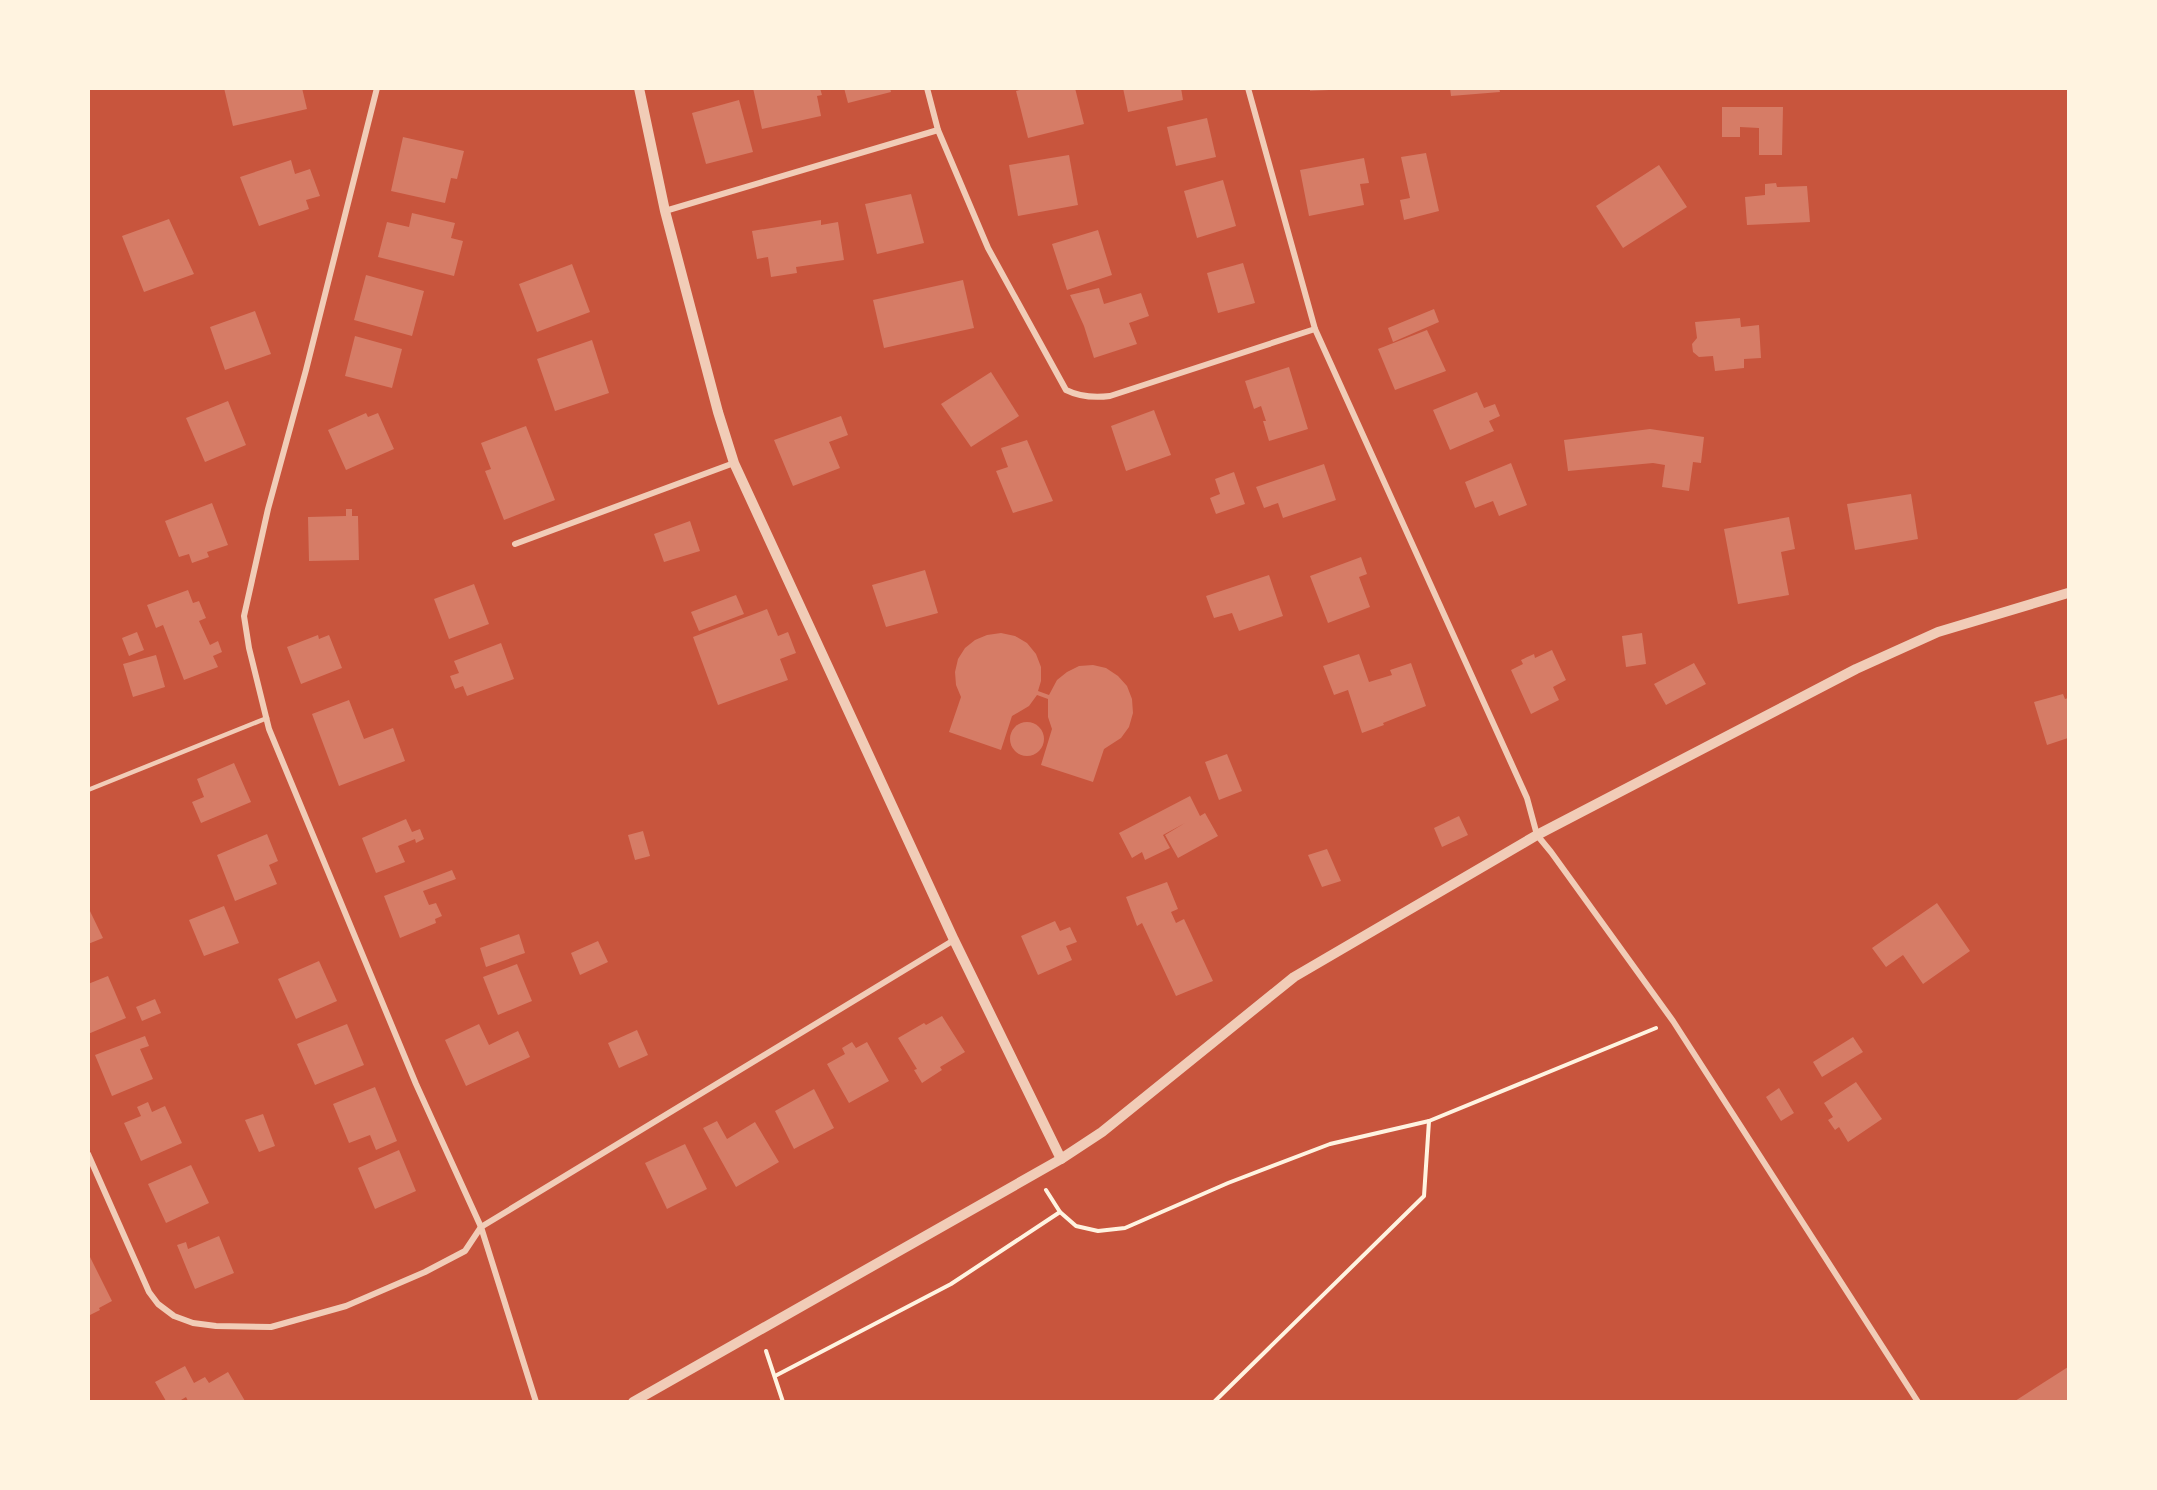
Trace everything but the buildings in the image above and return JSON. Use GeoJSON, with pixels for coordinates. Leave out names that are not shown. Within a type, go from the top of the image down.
{"type":"FeatureCollection","features":[{"type":"Feature","properties":{"kind":"street"},"geometry":{"type":"LineString","coordinates":[[377,88],[306,370],[268,509],[244,616],[249,648],[267,718],[416,1084],[481,1227],[536,1401]]}},
{"type":"Feature","properties":{"kind":"street"},"geometry":{"type":"LineString","coordinates":[[639,88],[664,211],[734,463],[954,940],[1061,1159]]}},
{"type":"Feature","properties":{"kind":"street"},"geometry":{"type":"LineString","coordinates":[[927,88],[938,130],[988,248],[1066,390],[1075,395],[1088,397],[1110,396],[1315,329]]}},
{"type":"Feature","properties":{"kind":"street"},"geometry":{"type":"LineString","coordinates":[[1248,88],[1315,329],[1518,777],[1527,798],[1537,835],[1673,1021],[1918,1401]]}},
{"type":"Feature","properties":{"kind":"street"},"geometry":{"type":"LineString","coordinates":[[664,211],[938,130]]}},
{"type":"Feature","properties":{"kind":"street"},"geometry":{"type":"LineString","coordinates":[[515,544],[734,463]]}},
{"type":"Feature","properties":{"kind":"street"},"geometry":{"type":"LineString","coordinates":[[633,1401],[1061,1159],[1102,1132],[1294,976],[1537,835],[1856,669],[1938,632],[2068,593]]}},
{"type":"Feature","properties":{"kind":"street"},"geometry":{"type":"LineString","coordinates":[[88,1154],[149,1292],[158,1304],[174,1316],[193,1323],[216,1326],[271,1327],[346,1306],[425,1272],[465,1251],[481,1227],[954,940]]}},
{"type":"Feature","properties":{"kind":"lane"},"geometry":{"type":"LineString","coordinates":[[88,790],[267,718]]}},
{"type":"Feature","properties":{"kind":"path"},"geometry":{"type":"LineString","coordinates":[[1032,1176],[1048,1192],[1060,1212],[1076,1226],[1098,1231],[1125,1228],[1228,1183],[1330,1144],[1429,1121],[1673,1021]]}},
{"type":"Feature","properties":{"kind":"path"},"geometry":{"type":"LineString","coordinates":[[1214,1401],[1424,1196],[1429,1121]]}},
{"type":"Feature","properties":{"kind":"path"},"geometry":{"type":"LineString","coordinates":[[775,1376],[951,1284],[1060,1212]]}},
{"type":"Feature","properties":{"kind":"path"},"geometry":{"type":"LineString","coordinates":[[766,1351],[783,1401]]}}]}
